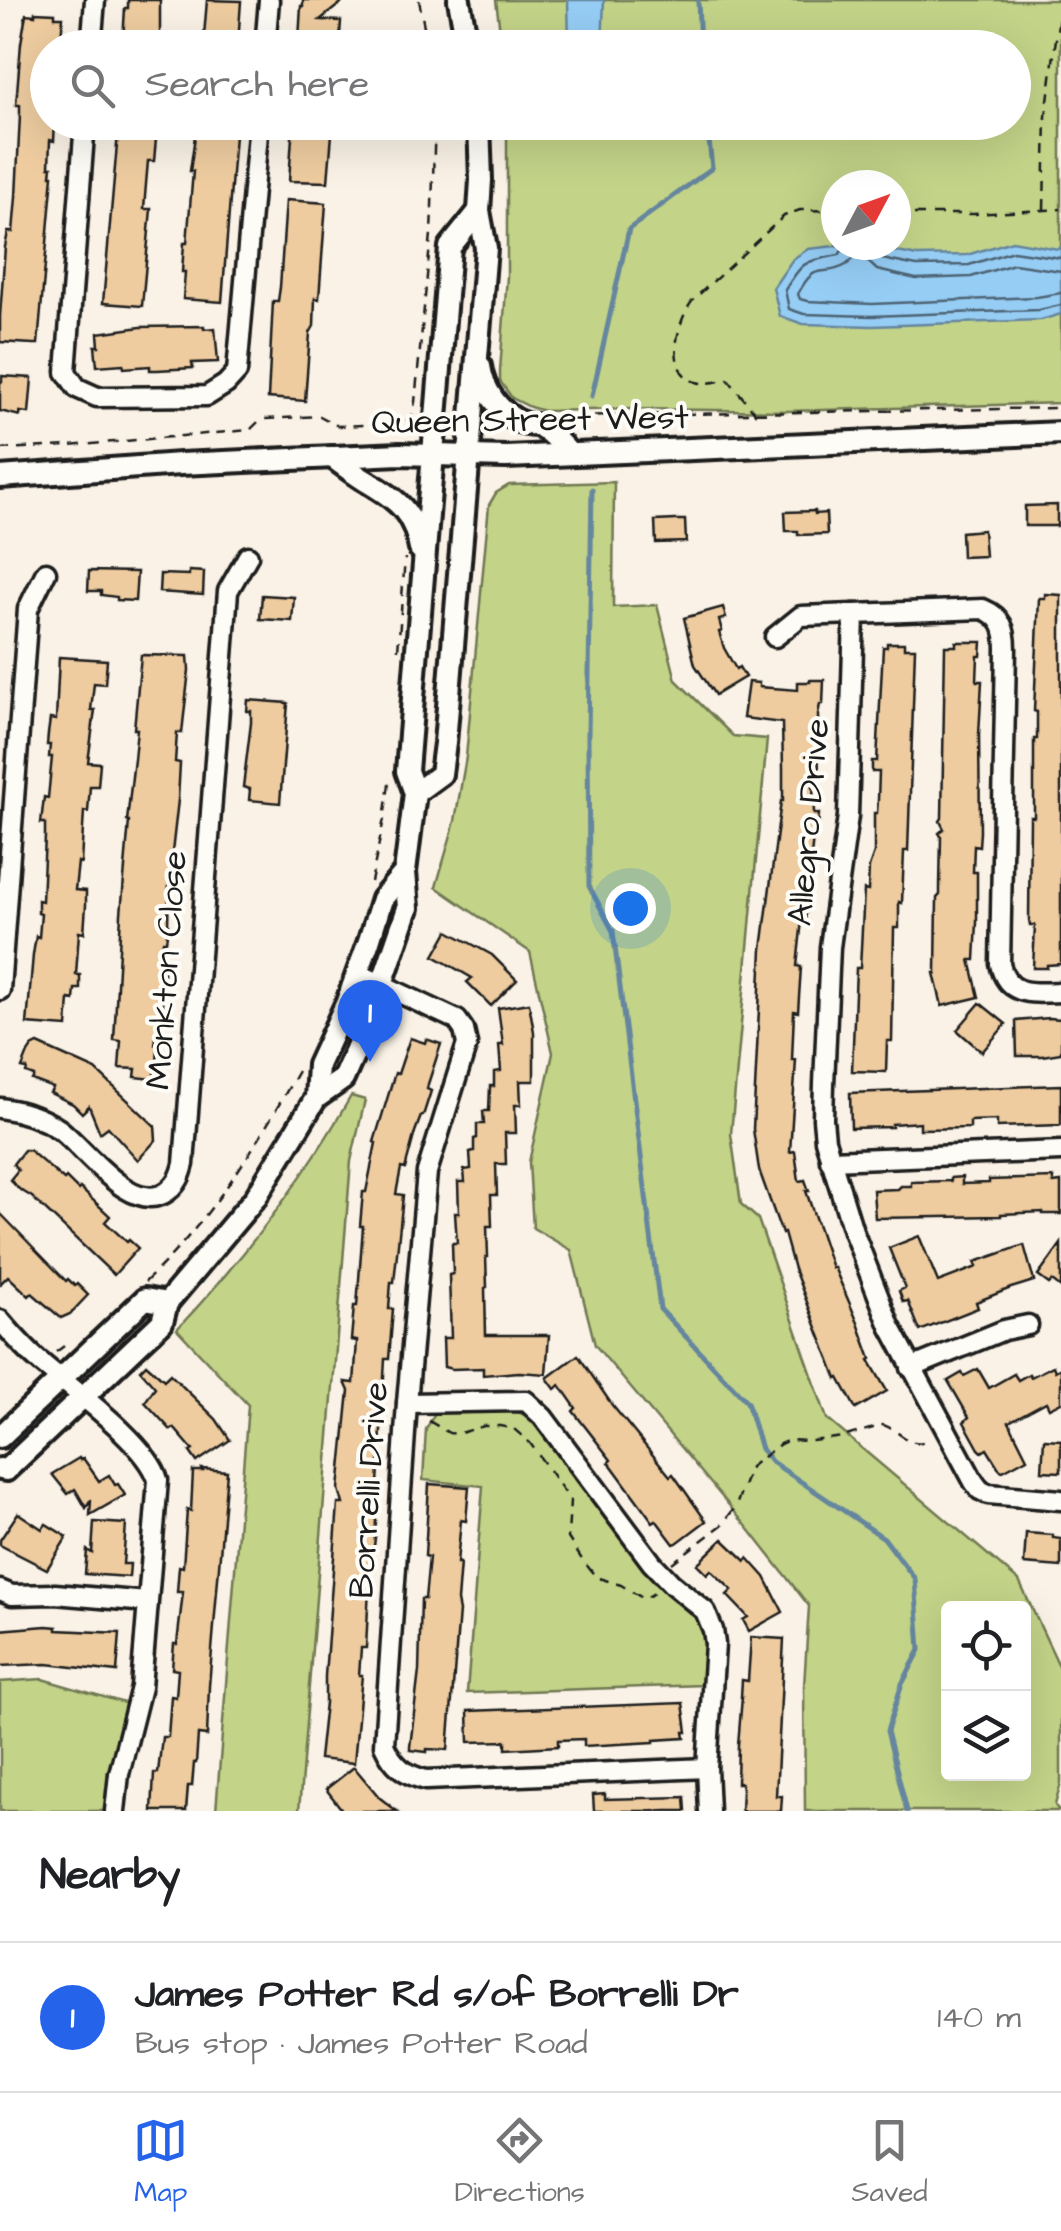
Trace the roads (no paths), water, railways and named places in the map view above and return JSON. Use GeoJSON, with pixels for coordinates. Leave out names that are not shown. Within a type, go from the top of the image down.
{"type":"FeatureCollection","features":[{"type":"Feature","properties":{"kind":"main road"},"geometry":{"type":"LineString","coordinates":[[459,0],[465,30]]}},
{"type":"Feature","properties":{"kind":"main road"},"geometry":{"type":"LineString","coordinates":[[414,794],[441,774],[486,248],[479,211],[480,140]]}},
{"type":"Feature","properties":{"kind":"main road"},"geometry":{"type":"LineString","coordinates":[[0,1469],[6,1470],[162,1322],[167,1303],[256,1197],[316,1098],[342,1078],[383,985],[408,908],[405,872],[414,794],[406,771],[450,248],[479,211]]}},
{"type":"Feature","properties":{"kind":"main road"},"geometry":{"type":"LineString","coordinates":[[478,344],[483,382],[489,394],[516,419],[541,426],[570,454]]}},
{"type":"Feature","properties":{"kind":"main road","name":"Queen Street West"},"geometry":{"type":"LineString","coordinates":[[0,476],[332,457],[506,457],[1061,433]]}},
{"type":"Feature","properties":{"kind":"main road"},"geometry":{"type":"LineString","coordinates":[[332,457],[405,509],[415,526],[423,577]]}},
{"type":"Feature","properties":{"kind":"main road"},"geometry":{"type":"LineString","coordinates":[[316,1098],[318,1065],[357,973],[382,899],[405,872]]}},
{"type":"Feature","properties":{"kind":"main road"},"geometry":{"type":"LineString","coordinates":[[0,1436],[145,1299],[167,1303]]}},
{"type":"Feature","properties":{"kind":"street"},"geometry":{"type":"LineString","coordinates":[[92,30],[95,0]]}},
{"type":"Feature","properties":{"kind":"street"},"geometry":{"type":"LineString","coordinates":[[266,30],[268,0]]}},
{"type":"Feature","properties":{"kind":"street"},"geometry":{"type":"LineString","coordinates":[[85,140],[66,372],[77,388],[96,397],[207,396],[237,372],[257,140]]}},
{"type":"Feature","properties":{"kind":"street","name":"Monkton Close"},"geometry":{"type":"LineString","coordinates":[[0,1108],[47,1122],[138,1196],[161,1195],[180,1178],[228,592],[248,556]]}},
{"type":"Feature","properties":{"kind":"street"},"geometry":{"type":"LineString","coordinates":[[0,990],[9,753],[28,609],[46,572]]}},
{"type":"Feature","properties":{"kind":"street"},"geometry":{"type":"LineString","coordinates":[[775,637],[802,616],[982,609],[1000,620],[1006,649],[1000,964],[1002,976],[1011,986],[1034,993],[1061,992]]}},
{"type":"Feature","properties":{"kind":"street","name":"Allegro Drive"},"geometry":{"type":"LineString","coordinates":[[854,614],[850,782],[830,947],[824,1064],[823,1119],[830,1160],[890,1326],[980,1490],[1061,1500]]}},
{"type":"Feature","properties":{"kind":"street","name":"Borrelli Drive"},"geometry":{"type":"LineString","coordinates":[[357,973],[458,1020],[467,1044],[427,1172],[384,1745],[400,1769],[426,1780],[707,1768]]}},
{"type":"Feature","properties":{"kind":"street"},"geometry":{"type":"LineString","coordinates":[[830,1160],[1061,1151]]}},
{"type":"Feature","properties":{"kind":"street"},"geometry":{"type":"LineString","coordinates":[[0,1320],[37,1359],[134,1444],[155,1468],[158,1480],[141,1687],[118,1774],[116,1811]]}},
{"type":"Feature","properties":{"kind":"street"},"geometry":{"type":"LineString","coordinates":[[911,1368],[1004,1330],[1028,1325]]}},
{"type":"Feature","properties":{"kind":"street"},"geometry":{"type":"LineString","coordinates":[[407,1403],[526,1401],[543,1417],[652,1563],[705,1611],[716,1644],[707,1768],[709,1811]]}},
{"type":"Feature","properties":{"kind":"street"},"geometry":{"type":"LineString","coordinates":[[0,1590],[12,1595],[55,1594],[148,1602]]}},
{"type":"Feature","properties":{"kind":"water"},"geometry":{"type":"Polygon","coordinates":[[[568,0],[604,0],[603,30],[569,30],[568,0]]]}},
{"type":"Feature","properties":{"kind":"water"},"geometry":{"type":"Polygon","coordinates":[[[1012,241],[1061,247],[1061,314],[1041,320],[872,326],[803,324],[780,316],[773,288],[793,259],[808,249],[821,248],[821,260],[911,260],[911,255],[967,255],[1012,241]]]}},
{"type":"Feature","properties":{"kind":"waterway"},"geometry":{"type":"LineString","coordinates":[[698,0],[699,30]]}},
{"type":"Feature","properties":{"kind":"waterway"},"geometry":{"type":"LineString","coordinates":[[592,396],[629,229],[712,168],[709,140]]}},
{"type":"Feature","properties":{"kind":"waterway"},"geometry":{"type":"LineString","coordinates":[[592,489],[589,886],[613,931],[660,1309],[747,1402],[761,1449],[772,1462],[884,1538],[915,1579],[920,1650],[902,1684],[887,1731],[907,1811]]}},
{"type":"Feature","properties":{"kind":"place","name":"James Potter Rd s/of Borrelli Dr"},"geometry":{"type":"Point","coordinates":[370,1062]}}]}
